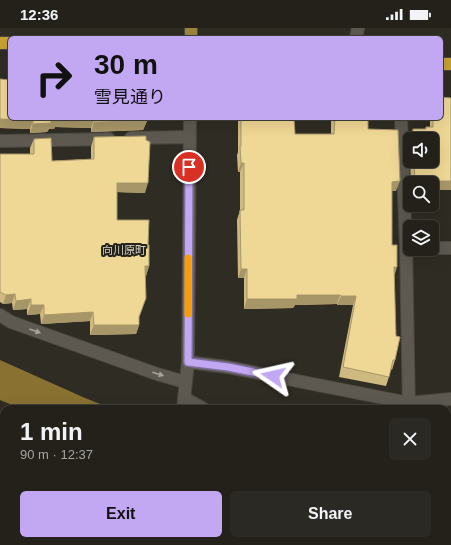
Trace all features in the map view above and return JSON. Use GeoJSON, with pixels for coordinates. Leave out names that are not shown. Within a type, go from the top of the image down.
{"type":"FeatureCollection","features":[{"type":"Feature","properties":{"kind":"street"},"geometry":{"type":"LineString","coordinates":[[184,404],[188,362],[190,120]]}},
{"type":"Feature","properties":{"kind":"street"},"geometry":{"type":"LineString","coordinates":[[401,120],[406,220]]}},
{"type":"Feature","properties":{"kind":"street"},"geometry":{"type":"LineString","coordinates":[[0,141],[189,137]]}},
{"type":"Feature","properties":{"kind":"street"},"geometry":{"type":"LineString","coordinates":[[439,248],[451,248]]}},
{"type":"Feature","properties":{"kind":"street"},"geometry":{"type":"LineString","coordinates":[[408,256],[409,405]]}},
{"type":"Feature","properties":{"kind":"street"},"geometry":{"type":"LineString","coordinates":[[0,315],[11,322],[157,374],[185,382]]}},
{"type":"Feature","properties":{"kind":"street"},"geometry":{"type":"LineString","coordinates":[[188,362],[228,367],[404,405]]}},
{"type":"Feature","properties":{"kind":"street"},"geometry":{"type":"LineString","coordinates":[[415,405],[451,399]]}},
{"type":"Feature","properties":{"kind":"shaded area"},"geometry":{"type":"Polygon","coordinates":[[[0,360],[103,405],[12,405],[0,400],[0,360]]]}},
{"type":"Feature","properties":{"kind":"building"},"geometry":{"type":"Polygon","coordinates":[[[0,79],[8,80],[8,119],[0,119],[0,79]]]}},
{"type":"Feature","properties":{"kind":"building"},"geometry":{"type":"Polygon","coordinates":[[[443,97],[451,98],[451,181],[439,181],[439,176],[415,176],[414,168],[439,168],[439,132],[413,132],[413,129],[426,129],[426,127],[433,127],[433,120],[443,120],[443,97]]]}},
{"type":"Feature","properties":{"kind":"building"},"geometry":{"type":"Polygon","coordinates":[[[33,120],[51,120],[51,123],[33,124],[33,120]]]}},
{"type":"Feature","properties":{"kind":"building"},"geometry":{"type":"Polygon","coordinates":[[[94,120],[147,120],[147,121],[94,122],[94,120]]]}},
{"type":"Feature","properties":{"kind":"building"},"geometry":{"type":"Polygon","coordinates":[[[241,120],[294,120],[295,134],[334,134],[335,120],[368,120],[368,129],[398,130],[400,181],[392,182],[392,245],[397,245],[397,267],[394,267],[396,336],[400,337],[395,360],[393,360],[389,377],[343,367],[356,296],[297,295],[297,299],[247,299],[247,269],[241,269],[240,210],[244,210],[244,163],[241,163],[241,120]]]}},
{"type":"Feature","properties":{"kind":"building"},"geometry":{"type":"Polygon","coordinates":[[[146,136],[146,140],[150,142],[148,183],[117,183],[117,220],[149,220],[149,266],[145,266],[146,298],[139,317],[139,325],[94,325],[93,312],[44,315],[44,305],[31,305],[31,299],[16,301],[15,294],[6,295],[0,292],[0,154],[34,154],[34,139],[51,138],[52,161],[94,159],[94,137],[146,136]]]}},
{"type":"Feature","properties":{"kind":"slow traffic"},"geometry":{"type":"LineString","coordinates":[[188,258],[188,314]]}},
{"type":"Feature","properties":{"kind":"district","name":"向川原町"},"geometry":{"type":"Point","coordinates":[124,250]}},
{"type":"Feature","properties":{"kind":"route"},"geometry":{"type":"LineString","coordinates":[[189,167],[188,362],[228,367],[273,376]]}}]}
